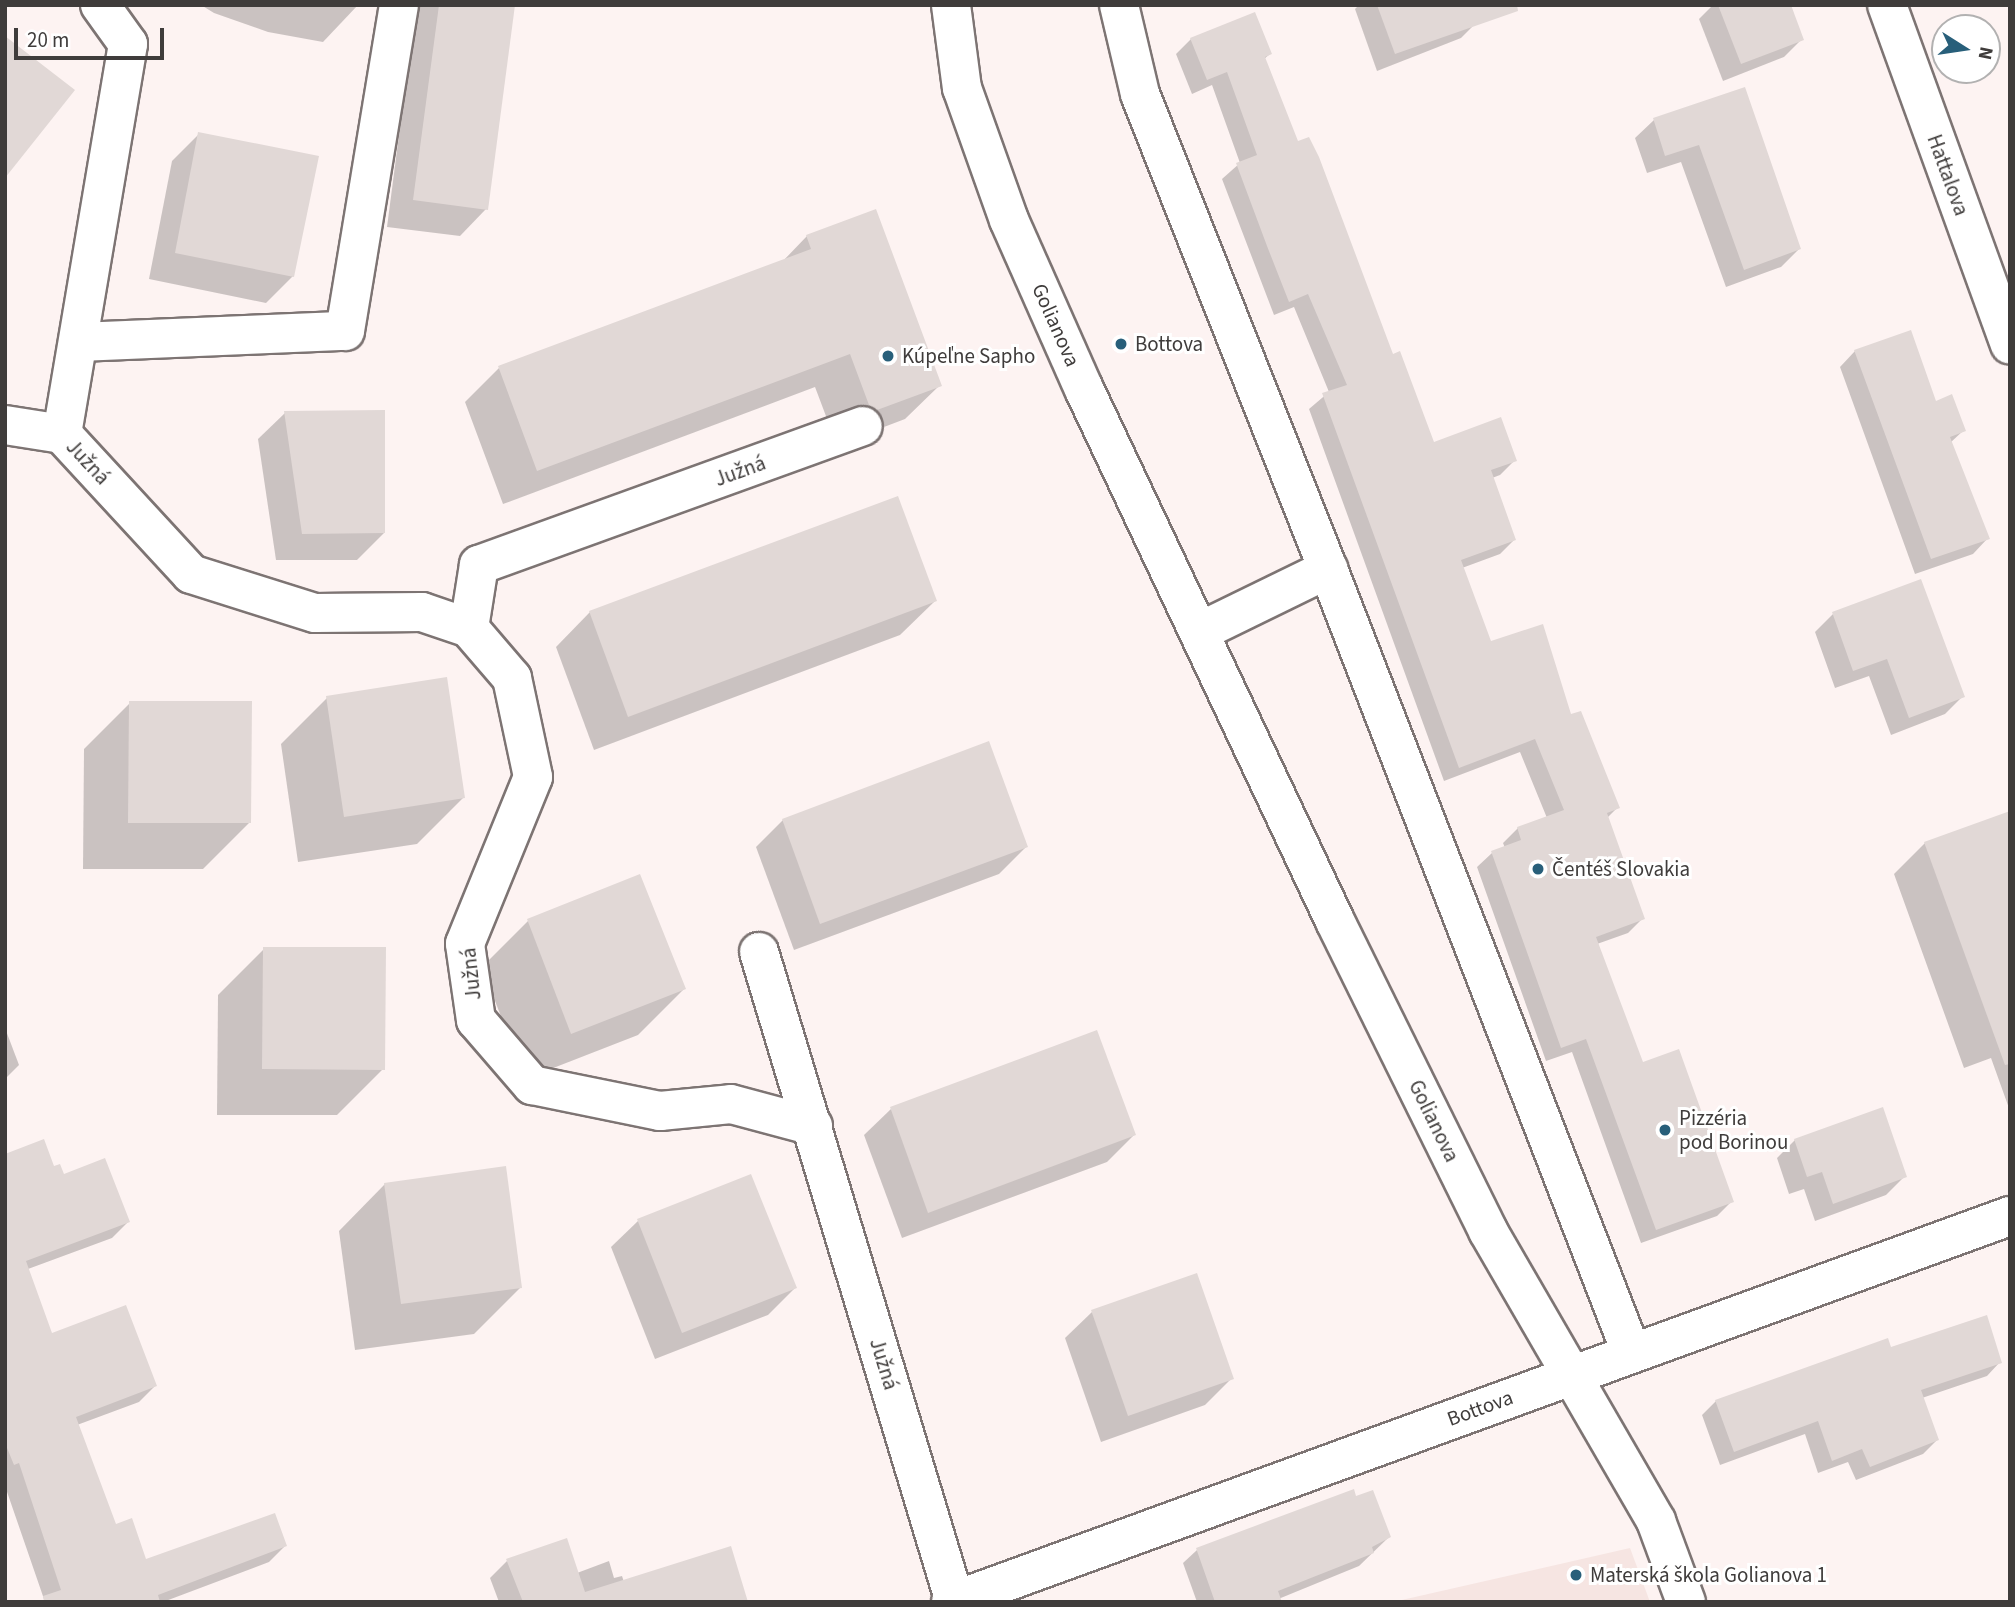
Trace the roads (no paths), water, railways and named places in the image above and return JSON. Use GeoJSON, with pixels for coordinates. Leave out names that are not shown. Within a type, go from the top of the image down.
{"type":"FeatureCollection","features":[{"type":"Feature","properties":{"kind":"street","name":"Južná"},"geometry":{"type":"LineString","coordinates":[[100,5],[128,44],[80,342],[62,434],[191,574],[315,613],[422,612],[469,628],[512,678],[533,777],[465,944],[476,1020],[532,1085],[660,1111],[731,1104],[813,1126]]}},
{"type":"Feature","properties":{"kind":"street"},"geometry":{"type":"LineString","coordinates":[[80,342],[345,331],[399,5]]}},
{"type":"Feature","properties":{"kind":"street","name":"Golianova"},"geometry":{"type":"LineString","coordinates":[[951,5],[962,89],[1009,220],[1084,388],[1335,921],[1482,1219],[1656,1521],[1686,1602]]}},
{"type":"Feature","properties":{"kind":"street","name":"Hattalova"},"geometry":{"type":"LineString","coordinates":[[1887,5],[2010,344]]}},
{"type":"Feature","properties":{"kind":"street"},"geometry":{"type":"LineString","coordinates":[[1123,6],[1140,94],[1328,569],[1631,1352]]}},
{"type":"Feature","properties":{"kind":"street"},"geometry":{"type":"LineString","coordinates":[[5,425],[62,434]]}},
{"type":"Feature","properties":{"kind":"street","name":"Južná"},"geometry":{"type":"LineString","coordinates":[[469,628],[479,565],[863,426]]}},
{"type":"Feature","properties":{"kind":"street"},"geometry":{"type":"LineString","coordinates":[[1199,632],[1328,569]]}},
{"type":"Feature","properties":{"kind":"street","name":"Južná"},"geometry":{"type":"LineString","coordinates":[[759,952],[954,1601]]}},
{"type":"Feature","properties":{"kind":"street","name":"Bottova"},"geometry":{"type":"LineString","coordinates":[[954,1601],[2010,1216]]}},
{"type":"Feature","properties":{"kind":"place","name":"Bottova"},"geometry":{"type":"Point","coordinates":[1121,344]}},
{"type":"Feature","properties":{"kind":"place","name":"Kúpeľne Sapho"},"geometry":{"type":"Point","coordinates":[888,356]}},
{"type":"Feature","properties":{"kind":"place","name":"Čentéš Slovakia"},"geometry":{"type":"Point","coordinates":[1538,869]}},
{"type":"Feature","properties":{"kind":"place","name":"Pizzéria pod Borinou"},"geometry":{"type":"Point","coordinates":[1665,1130]}},
{"type":"Feature","properties":{"kind":"place","name":"Materská škola Golianova 1"},"geometry":{"type":"Point","coordinates":[1576,1575]}}]}
